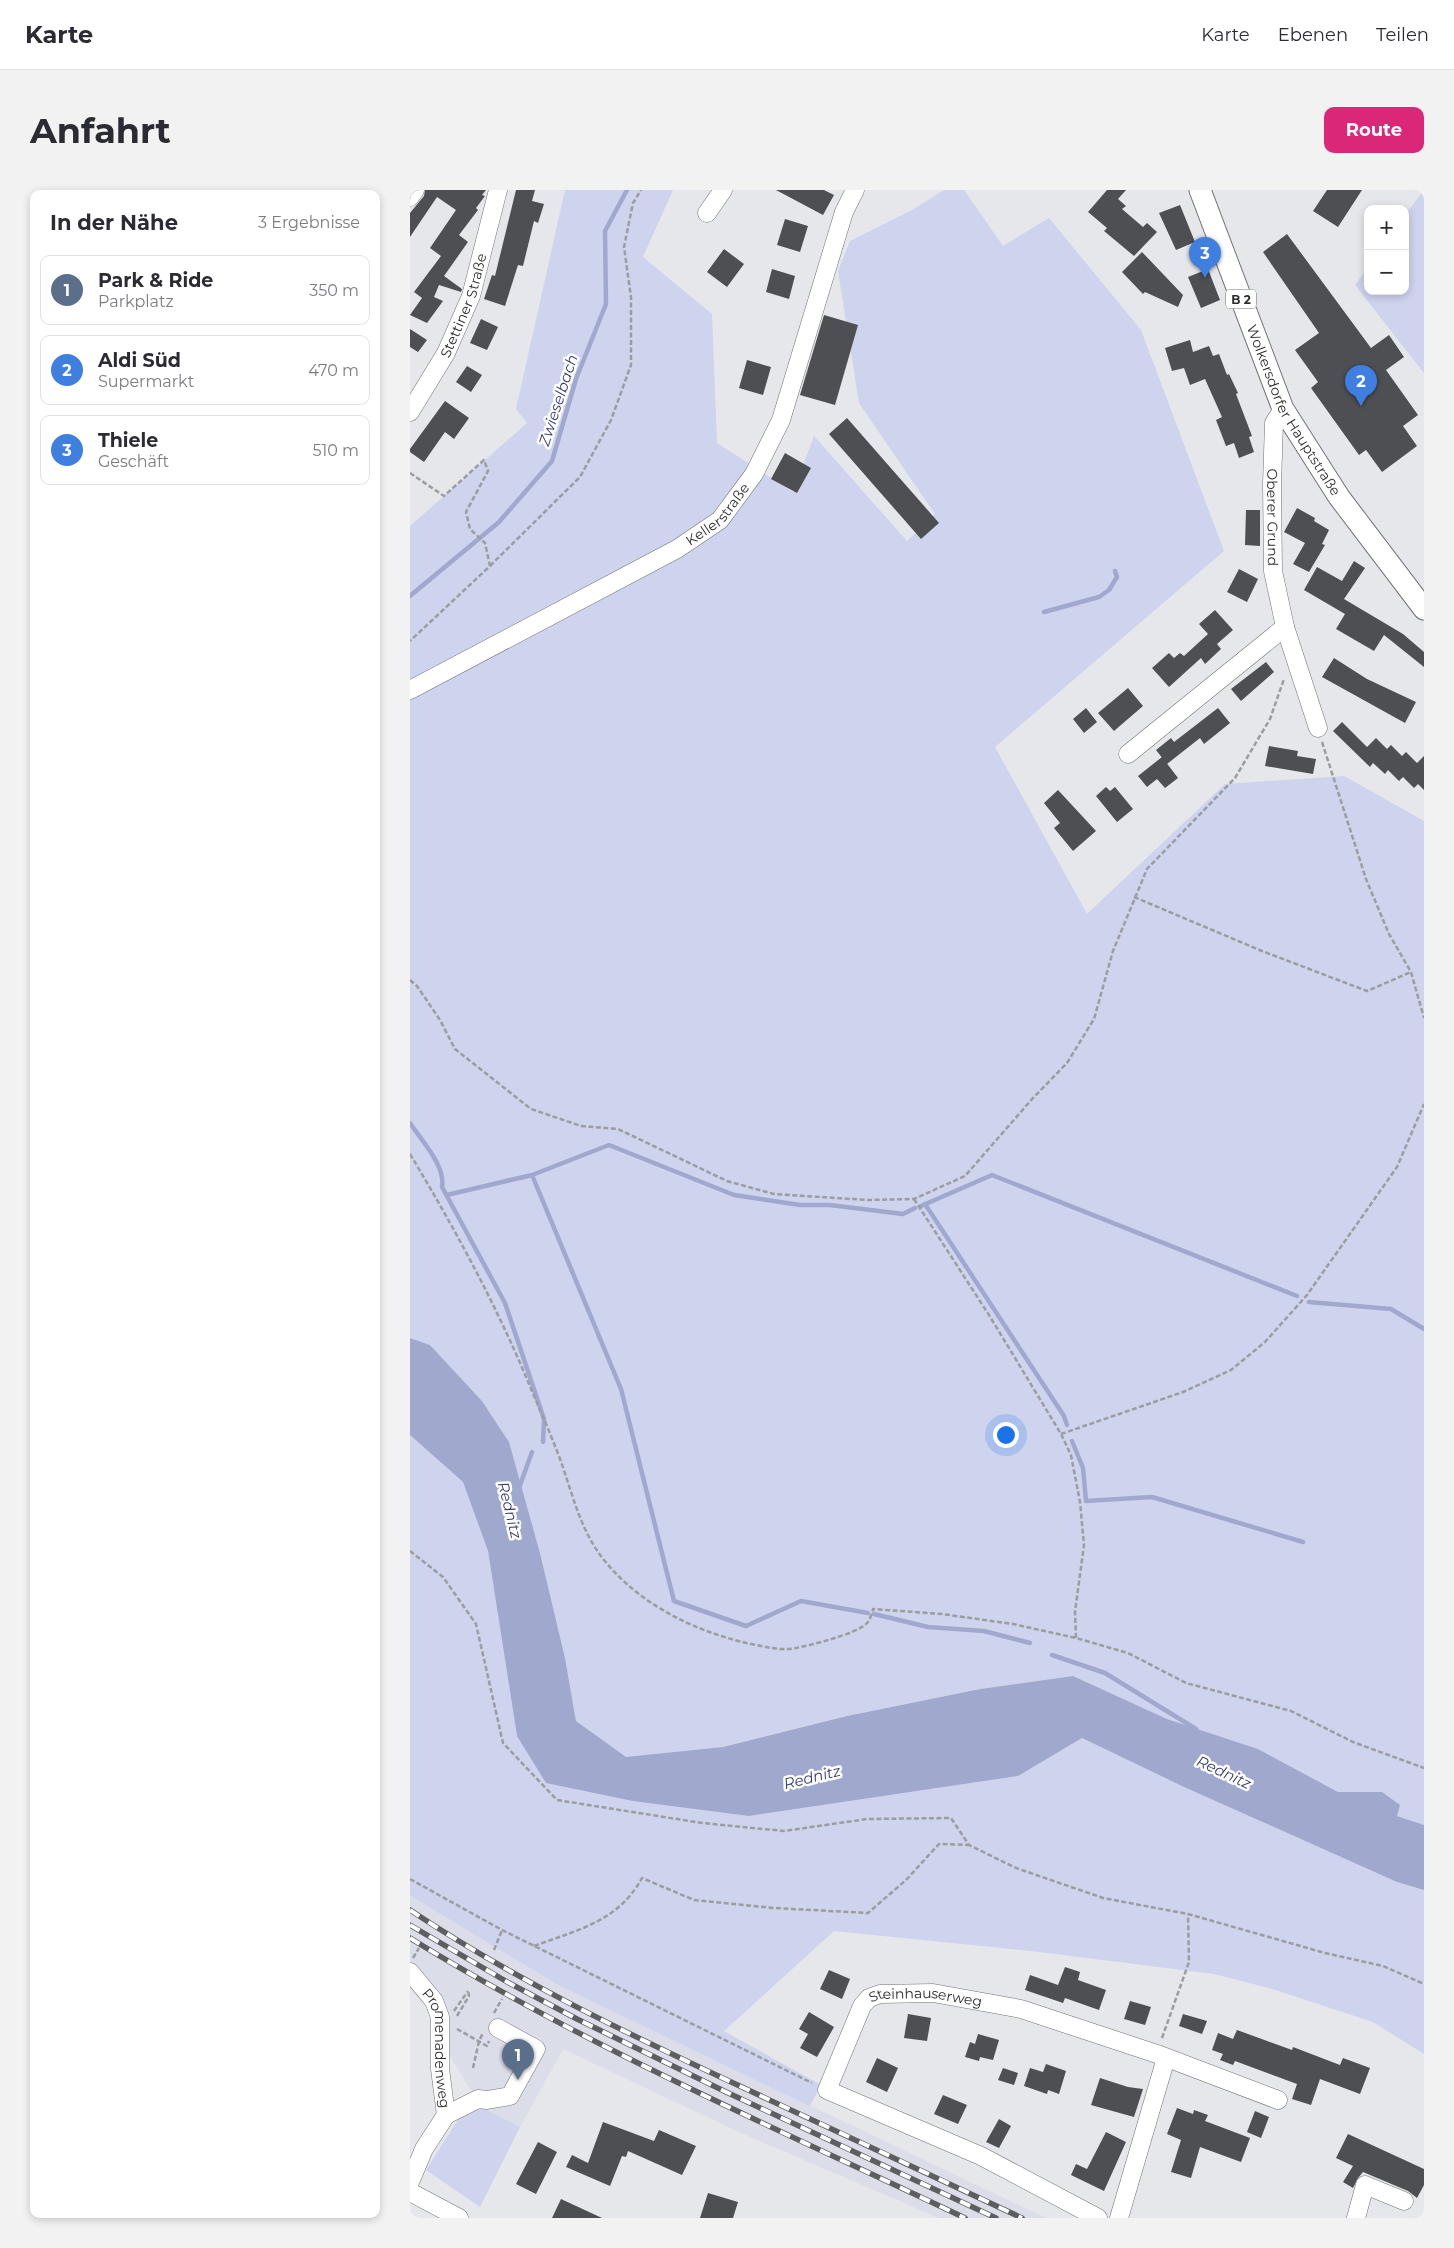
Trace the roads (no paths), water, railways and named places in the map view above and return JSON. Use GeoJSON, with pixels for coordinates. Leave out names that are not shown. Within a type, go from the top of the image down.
{"type":"FeatureCollection","features":[{"type":"Feature","properties":{"kind":"main road","name":"Wolkersdorfer Hauptstraße"},"geometry":{"type":"LineString","coordinates":[[1200,190],[1283,409],[1340,497],[1424,609]]}},
{"type":"Feature","properties":{"kind":"street"},"geometry":{"type":"LineString","coordinates":[[410,197],[415,190]]}},
{"type":"Feature","properties":{"kind":"street","name":"Stettiner Straße"},"geometry":{"type":"LineString","coordinates":[[410,412],[446,353],[471,296],[498,190]]}},
{"type":"Feature","properties":{"kind":"street"},"geometry":{"type":"LineString","coordinates":[[707,213],[724,190]]}},
{"type":"Feature","properties":{"kind":"street","name":"Kellerstraße"},"geometry":{"type":"LineString","coordinates":[[410,690],[677,550],[720,520],[754,474],[781,420],[844,212],[855,190]]}},
{"type":"Feature","properties":{"kind":"street","name":"Oberer Grund"},"geometry":{"type":"LineString","coordinates":[[1283,409],[1274,423],[1272,484],[1273,572],[1285,627],[1318,728]]}},
{"type":"Feature","properties":{"kind":"street"},"geometry":{"type":"LineString","coordinates":[[1128,754],[1285,627]]}},
{"type":"Feature","properties":{"kind":"street","name":"Promenadenweg"},"geometry":{"type":"LineString","coordinates":[[410,1972],[434,2001],[440,2017],[440,2069],[446,2115],[424,2150],[410,2182]]}},
{"type":"Feature","properties":{"kind":"street","name":"Steinhauserweg"},"geometry":{"type":"LineString","coordinates":[[1098,2218],[981,2156],[827,2090],[862,2006],[869,1998],[880,1994],[933,1993],[1021,2009],[1161,2056],[1278,2100]]}},
{"type":"Feature","properties":{"kind":"street"},"geometry":{"type":"LineString","coordinates":[[446,2115],[478,2099],[510,2096],[536,2049],[498,2028]]}},
{"type":"Feature","properties":{"kind":"street"},"geometry":{"type":"LineString","coordinates":[[1119,2218],[1161,2056]]}},
{"type":"Feature","properties":{"kind":"street"},"geometry":{"type":"LineString","coordinates":[[1356,2218],[1365,2185],[1404,2201]]}},
{"type":"Feature","properties":{"kind":"street"},"geometry":{"type":"LineString","coordinates":[[410,2192],[459,2218]]}},
{"type":"Feature","properties":{"kind":"water","name":"Rednitz"},"geometry":{"type":"Polygon","coordinates":[[[410,1338],[430,1345],[482,1401],[509,1442],[540,1553],[565,1658],[576,1721],[626,1757],[723,1747],[847,1716],[980,1689],[1073,1676],[1167,1719],[1258,1749],[1338,1792],[1382,1792],[1400,1805],[1397,1816],[1424,1825],[1424,1890],[1397,1882],[1184,1787],[1082,1738],[1018,1776],[749,1816],[633,1801],[546,1783],[517,1736],[488,1551],[463,1482],[410,1435],[410,1338]]]}},
{"type":"Feature","properties":{"kind":"waterway","name":"Zwieselbach"},"geometry":{"type":"LineString","coordinates":[[410,596],[499,522],[552,461],[576,379],[606,304],[605,231],[627,190]]}},
{"type":"Feature","properties":{"kind":"waterway"},"geometry":{"type":"LineString","coordinates":[[1044,612],[1099,597],[1109,590],[1117,577],[1115,571]]}},
{"type":"Feature","properties":{"kind":"waterway"},"geometry":{"type":"LineString","coordinates":[[410,1123],[437,1162],[442,1179],[442,1187],[505,1303],[544,1419],[543,1442]]}},
{"type":"Feature","properties":{"kind":"waterway"},"geometry":{"type":"LineString","coordinates":[[447,1195],[532,1175],[609,1145],[734,1195],[800,1205],[830,1205],[903,1214],[915,1208]]}},
{"type":"Feature","properties":{"kind":"waterway"},"geometry":{"type":"LineString","coordinates":[[532,1175],[621,1389],[674,1601],[746,1626],[801,1601],[868,1613]]}},
{"type":"Feature","properties":{"kind":"waterway"},"geometry":{"type":"LineString","coordinates":[[921,1206],[992,1175],[1297,1296]]}},
{"type":"Feature","properties":{"kind":"waterway"},"geometry":{"type":"LineString","coordinates":[[925,1204],[1064,1416],[1067,1425]]}},
{"type":"Feature","properties":{"kind":"waterway"},"geometry":{"type":"LineString","coordinates":[[1309,1302],[1391,1309],[1424,1329]]}},
{"type":"Feature","properties":{"kind":"waterway"},"geometry":{"type":"LineString","coordinates":[[1072,1441],[1083,1468],[1086,1501],[1152,1497],[1303,1542]]}},
{"type":"Feature","properties":{"kind":"waterway","name":"Rednitz"},"geometry":{"type":"LineString","coordinates":[[519,1488],[532,1452]]}},
{"type":"Feature","properties":{"kind":"waterway"},"geometry":{"type":"LineString","coordinates":[[874,1614],[928,1627],[984,1631],[1030,1643]]}},
{"type":"Feature","properties":{"kind":"waterway"},"geometry":{"type":"LineString","coordinates":[[1052,1655],[1105,1673],[1196,1729]]}},
{"type":"Feature","properties":{"kind":"railway"},"geometry":{"type":"LineString","coordinates":[[410,1910],[490,1960],[616,2027],[1022,2218]]}},
{"type":"Feature","properties":{"kind":"railway"},"geometry":{"type":"LineString","coordinates":[[410,1925],[509,1983],[577,2019],[724,2091],[996,2218]]}},
{"type":"Feature","properties":{"kind":"railway"},"geometry":{"type":"LineString","coordinates":[[410,1938],[477,1978],[614,2051],[965,2218]]}},
{"type":"Feature","properties":{"kind":"place","name":"Thiele"},"geometry":{"type":"Point","coordinates":[1205,278]}},
{"type":"Feature","properties":{"kind":"place","name":"Aldi Süd"},"geometry":{"type":"Point","coordinates":[1361,406]}},
{"type":"Feature","properties":{"kind":"place","name":"Park & Ride"},"geometry":{"type":"Point","coordinates":[518,2080]}}]}
